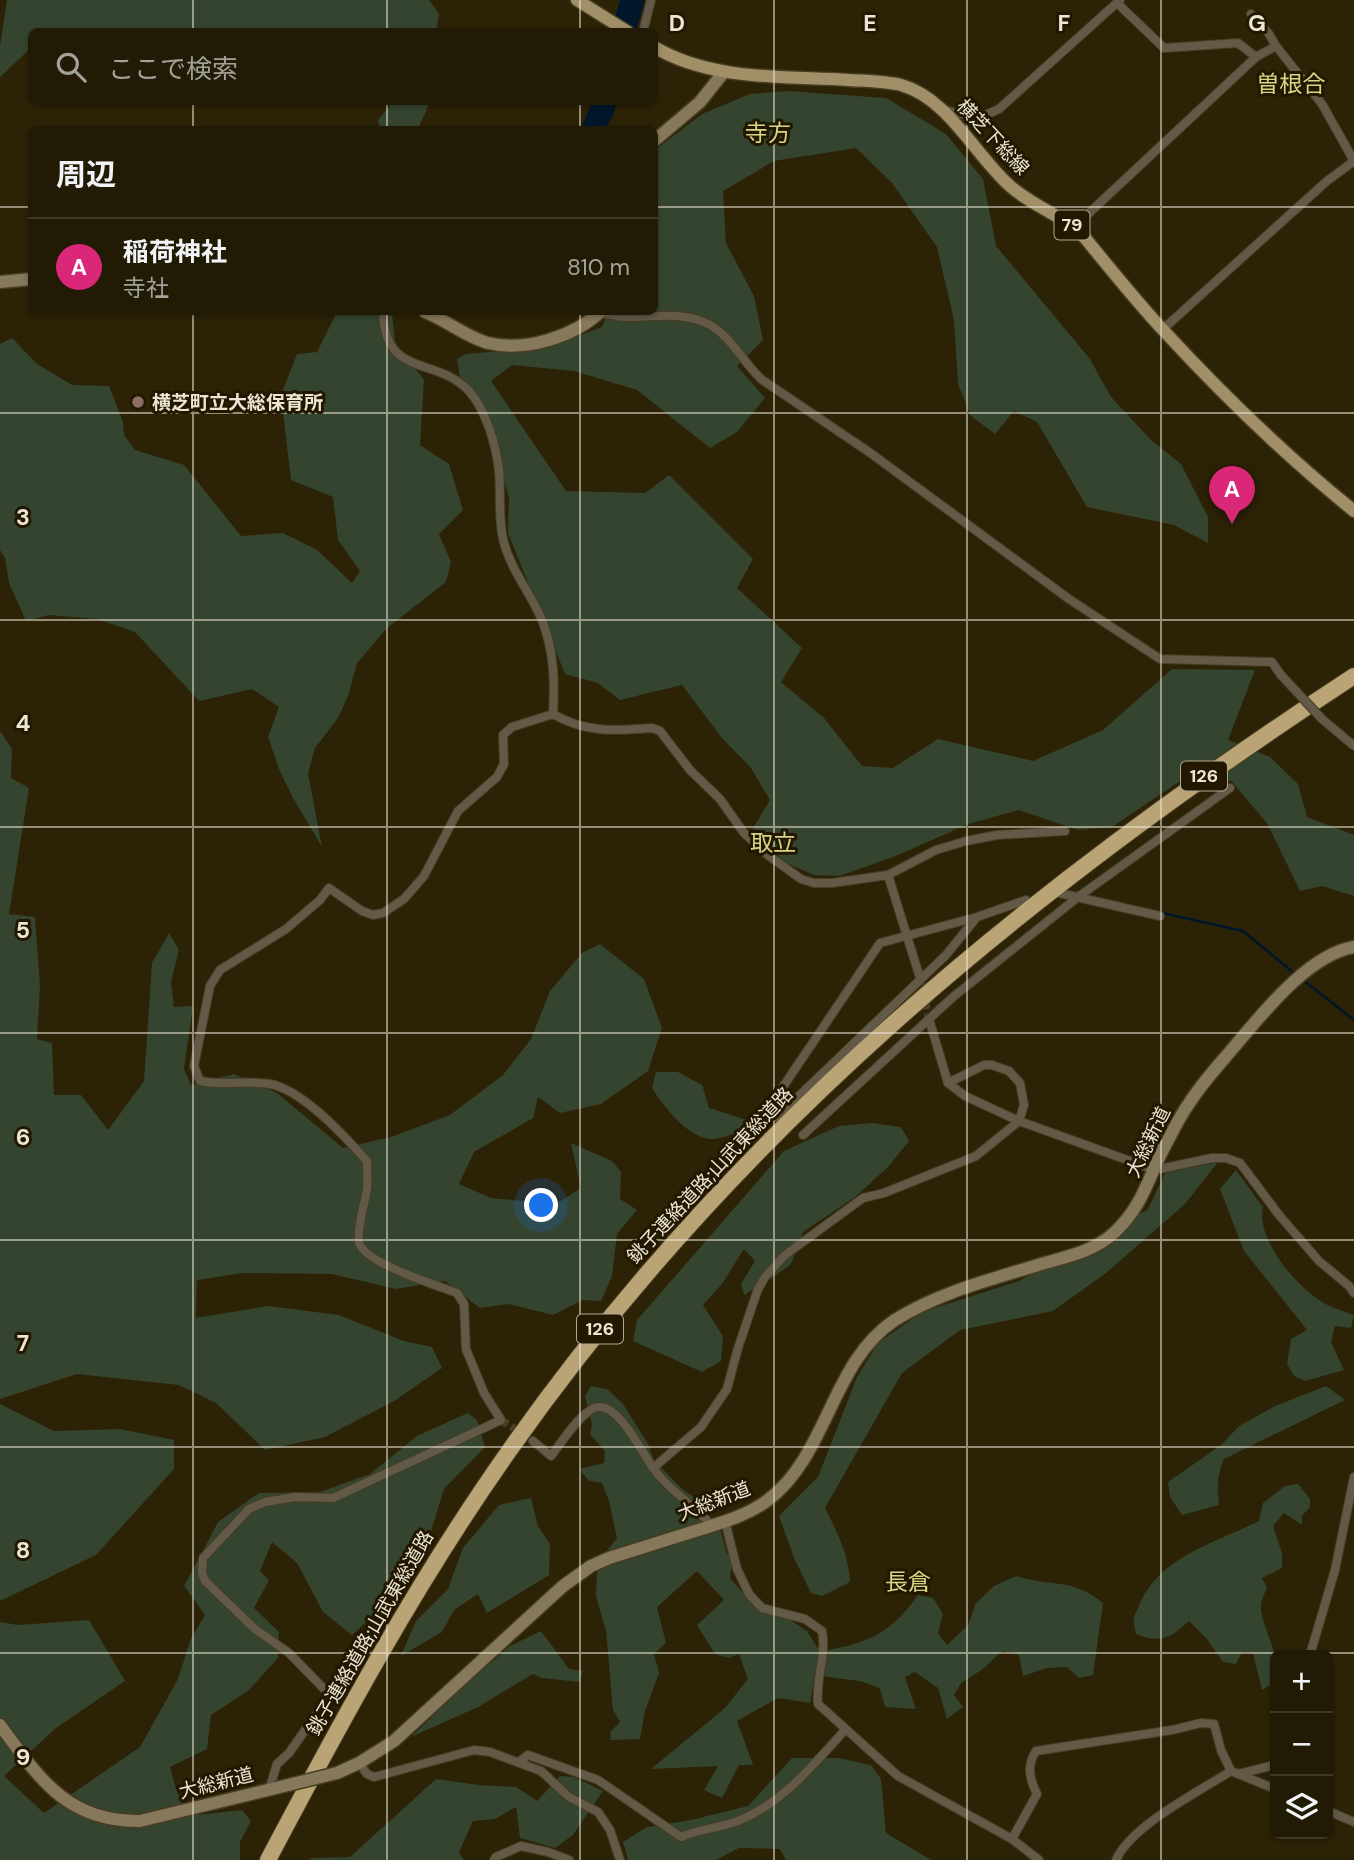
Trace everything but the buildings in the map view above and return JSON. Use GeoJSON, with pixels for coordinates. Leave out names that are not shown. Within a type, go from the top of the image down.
{"type":"FeatureCollection","features":[{"type":"Feature","properties":{"kind":"highway","name":"銚子連絡道路;山武東総道路"},"geometry":{"type":"LineString","coordinates":[[268,1860],[348,1709],[457,1528],[509,1450],[619,1306],[723,1186],[826,1083],[961,963],[1203,777],[1354,676]]}},
{"type":"Feature","properties":{"kind":"main road"},"geometry":{"type":"LineString","coordinates":[[577,0],[622,28]]}},
{"type":"Feature","properties":{"kind":"main road","name":"横芝下総線"},"geometry":{"type":"LineString","coordinates":[[658,49],[690,65],[723,73],[899,85],[924,95],[941,109],[1009,185],[1074,227],[1162,330],[1245,415],[1315,480],[1354,511]]}},
{"type":"Feature","properties":{"kind":"street"},"geometry":{"type":"LineString","coordinates":[[644,28],[652,0]]}},
{"type":"Feature","properties":{"kind":"street"},"geometry":{"type":"LineString","coordinates":[[941,109],[979,118],[999,109],[1118,2],[1164,48],[1238,43],[1256,57]]}},
{"type":"Feature","properties":{"kind":"street"},"geometry":{"type":"LineString","coordinates":[[1162,330],[1354,161],[1322,104],[1251,14]]}},
{"type":"Feature","properties":{"kind":"street"},"geometry":{"type":"LineString","coordinates":[[1074,227],[1256,57],[1276,46]]}},
{"type":"Feature","properties":{"kind":"street"},"geometry":{"type":"LineString","coordinates":[[658,138],[700,102],[723,73]]}},
{"type":"Feature","properties":{"kind":"street"},"geometry":{"type":"LineString","coordinates":[[0,282],[28,279]]}},
{"type":"Feature","properties":{"kind":"street"},"geometry":{"type":"LineString","coordinates":[[658,315],[677,314],[708,324],[726,337],[761,379],[869,452],[1069,599],[1160,659],[1272,662],[1322,719],[1354,746]]}},
{"type":"Feature","properties":{"kind":"street"},"geometry":{"type":"LineString","coordinates":[[383,315],[392,349],[408,360],[450,376],[470,392],[481,412],[499,468],[502,537],[512,566],[541,619],[555,663],[553,714]]}},
{"type":"Feature","properties":{"kind":"street"},"geometry":{"type":"LineString","coordinates":[[431,315],[488,343],[512,345],[532,343],[577,328],[596,315]]}},
{"type":"Feature","properties":{"kind":"street"},"geometry":{"type":"LineString","coordinates":[[609,315],[656,315]]}},
{"type":"Feature","properties":{"kind":"street"},"geometry":{"type":"LineString","coordinates":[[272,1789],[276,1764],[289,1753],[327,1699],[327,1692],[289,1653],[256,1629],[205,1581],[202,1573],[203,1558],[249,1509],[265,1502],[295,1497],[332,1498],[501,1420],[484,1394],[466,1349],[464,1304],[457,1293],[386,1265],[366,1254],[359,1244],[368,1185],[367,1161],[310,1106],[286,1088],[269,1084],[200,1081],[194,1066],[210,986],[220,970],[286,929],[320,900],[329,888],[362,911],[373,915],[383,913],[404,899],[424,876],[458,811],[497,777],[504,764],[503,735],[512,727],[553,714],[594,730],[660,730],[690,770],[720,799],[744,833],[769,856],[801,878],[814,883],[888,875],[936,850],[966,841],[997,835],[1065,831]]}},
{"type":"Feature","properties":{"kind":"street"},"geometry":{"type":"LineString","coordinates":[[803,1135],[953,997],[1078,897],[1230,788]]}},
{"type":"Feature","properties":{"kind":"street"},"geometry":{"type":"LineString","coordinates":[[888,875],[920,978]]}},
{"type":"Feature","properties":{"kind":"street"},"geometry":{"type":"LineString","coordinates":[[1056,890],[1160,916]]}},
{"type":"Feature","properties":{"kind":"street"},"geometry":{"type":"LineString","coordinates":[[977,918],[946,955],[777,1117],[768,1109],[880,943],[977,918],[1026,900]]}},
{"type":"Feature","properties":{"kind":"street","name":"大総新道"},"geometry":{"type":"LineString","coordinates":[[0,1725],[47,1786],[75,1807],[124,1821],[141,1821],[337,1773],[359,1763],[394,1741],[563,1586],[591,1566],[737,1517],[768,1501],[800,1466],[858,1359],[882,1330],[926,1303],[948,1294],[1100,1245],[1134,1212],[1187,1105],[1260,1017],[1281,993],[1315,964],[1354,947]]}},
{"type":"Feature","properties":{"kind":"street"},"geometry":{"type":"LineString","coordinates":[[929,1019],[948,1083],[965,1096],[1019,1121],[1155,1170],[1212,1158],[1226,1158],[1240,1163],[1279,1215],[1319,1261],[1354,1293]]}},
{"type":"Feature","properties":{"kind":"street"},"geometry":{"type":"LineString","coordinates":[[653,1468],[701,1427],[727,1389],[758,1289],[785,1255],[863,1198],[884,1193],[976,1156],[1019,1121],[1024,1105],[1020,1083],[1009,1072],[992,1065],[984,1065],[948,1083]]}},
{"type":"Feature","properties":{"kind":"street"},"geometry":{"type":"LineString","coordinates":[[533,1441],[551,1456],[588,1409],[601,1406],[616,1414],[630,1431],[665,1485],[701,1512],[712,1526]]}},
{"type":"Feature","properties":{"kind":"street"},"geometry":{"type":"LineString","coordinates":[[1311,1650],[1335,1570],[1354,1476]]}},
{"type":"Feature","properties":{"kind":"street"},"geometry":{"type":"LineString","coordinates":[[725,1521],[737,1569],[749,1594],[762,1608],[805,1619],[822,1631],[825,1642],[816,1693],[818,1704],[898,1776],[1012,1839],[1039,1860]]}},
{"type":"Feature","properties":{"kind":"street"},"geometry":{"type":"LineString","coordinates":[[1012,1839],[1037,1794],[1029,1778],[1032,1756],[1036,1751],[1201,1723],[1214,1724],[1221,1750],[1235,1773],[1270,1788]]}},
{"type":"Feature","properties":{"kind":"street"},"geometry":{"type":"LineString","coordinates":[[519,1762],[528,1755],[598,1780],[681,1837],[738,1821],[773,1801],[799,1780],[845,1730]]}},
{"type":"Feature","properties":{"kind":"street"},"geometry":{"type":"LineString","coordinates":[[359,1763],[367,1774],[374,1777],[474,1751],[491,1752],[519,1762],[541,1771],[569,1797],[598,1812],[610,1830],[620,1860]]}},
{"type":"Feature","properties":{"kind":"street"},"geometry":{"type":"LineString","coordinates":[[1116,1860],[1120,1849],[1136,1833],[1235,1773],[1270,1766]]}},
{"type":"Feature","properties":{"kind":"street"},"geometry":{"type":"LineString","coordinates":[[1333,1813],[1354,1822]]}},
{"type":"Feature","properties":{"kind":"street"},"geometry":{"type":"LineString","coordinates":[[494,1860],[522,1846],[569,1860]]}},
{"type":"Feature","properties":{"kind":"green space"},"geometry":{"type":"Polygon","coordinates":[[[7,0],[429,0],[439,14],[437,28],[28,28],[28,51],[0,77],[0,46],[7,0]]]}},
{"type":"Feature","properties":{"kind":"green space"},"geometry":{"type":"Polygon","coordinates":[[[788,91],[886,98],[946,134],[983,179],[996,246],[1090,359],[1111,397],[1150,439],[1181,464],[1208,517],[1208,543],[1174,525],[1087,507],[1037,422],[1014,411],[995,434],[971,416],[958,384],[954,320],[937,247],[892,183],[856,148],[774,161],[723,191],[726,243],[754,296],[763,340],[737,366],[765,398],[737,432],[710,448],[637,390],[574,371],[512,365],[491,381],[566,491],[645,493],[669,475],[753,559],[737,588],[802,648],[781,682],[824,718],[862,766],[893,768],[938,739],[1033,761],[1103,730],[1172,669],[1255,670],[1228,740],[1270,757],[1298,784],[1307,817],[1354,835],[1354,896],[1322,886],[1300,891],[1267,823],[1232,782],[1201,767],[1112,827],[1078,830],[1019,810],[968,824],[896,856],[839,876],[814,875],[786,863],[751,832],[770,800],[751,768],[722,738],[682,685],[620,700],[598,683],[565,674],[508,533],[509,497],[490,434],[461,383],[457,359],[466,354],[548,347],[602,327],[607,315],[658,315],[658,148],[702,114],[750,94],[788,91]]]}},
{"type":"Feature","properties":{"kind":"green space"},"geometry":{"type":"Polygon","coordinates":[[[390,105],[429,105],[419,126],[379,126],[378,120],[390,105]]]}},
{"type":"Feature","properties":{"kind":"green space"},"geometry":{"type":"Polygon","coordinates":[[[336,315],[392,315],[395,342],[424,380],[420,445],[449,464],[463,510],[439,534],[451,562],[446,582],[387,628],[357,663],[348,696],[338,718],[315,748],[308,773],[322,847],[293,798],[268,737],[279,707],[252,689],[199,701],[135,632],[97,619],[49,615],[26,621],[9,583],[5,558],[0,550],[0,344],[12,338],[37,364],[72,385],[109,386],[123,422],[124,435],[135,450],[184,465],[241,536],[283,533],[317,550],[352,583],[360,571],[338,540],[333,497],[291,480],[281,395],[297,354],[317,352],[336,315]]]}},
{"type":"Feature","properties":{"kind":"green space"},"geometry":{"type":"Polygon","coordinates":[[[0,731],[12,749],[11,778],[29,788],[9,914],[35,917],[40,986],[37,1039],[52,1043],[54,1095],[81,1095],[108,1130],[144,1081],[152,963],[169,933],[179,950],[171,982],[174,1007],[193,1006],[184,1069],[191,1085],[234,1074],[277,1093],[343,1148],[391,1137],[450,1115],[503,1075],[531,1039],[550,991],[582,953],[600,944],[644,979],[662,1028],[648,1071],[601,1104],[560,1113],[538,1097],[533,1118],[474,1152],[459,1184],[491,1198],[523,1201],[550,1208],[581,1188],[571,1143],[612,1161],[621,1172],[620,1199],[637,1210],[617,1234],[612,1276],[601,1301],[583,1300],[553,1315],[509,1304],[480,1308],[445,1281],[396,1289],[332,1274],[243,1273],[197,1280],[196,1318],[268,1306],[339,1315],[404,1341],[432,1347],[442,1368],[394,1401],[325,1437],[265,1450],[216,1403],[179,1385],[77,1374],[0,1399],[0,731]]]}},
{"type":"Feature","properties":{"kind":"green space"},"geometry":{"type":"Polygon","coordinates":[[[656,1072],[678,1072],[702,1085],[709,1108],[747,1120],[752,1127],[714,1139],[696,1134],[670,1113],[652,1088],[656,1072]]]}},
{"type":"Feature","properties":{"kind":"green space"},"geometry":{"type":"Polygon","coordinates":[[[872,1123],[901,1127],[909,1141],[888,1167],[855,1197],[803,1232],[791,1264],[744,1295],[741,1284],[755,1261],[744,1249],[722,1284],[703,1305],[723,1336],[721,1361],[702,1372],[633,1341],[637,1320],[784,1151],[839,1126],[872,1123]]]}},
{"type":"Feature","properties":{"kind":"green space"},"geometry":{"type":"Polygon","coordinates":[[[1218,1162],[1185,1204],[1106,1273],[1053,1311],[960,1330],[902,1373],[825,1508],[845,1553],[850,1582],[822,1596],[811,1593],[794,1558],[779,1516],[818,1477],[857,1377],[878,1343],[922,1312],[1019,1281],[1148,1209],[1165,1173],[1218,1162]]]}},
{"type":"Feature","properties":{"kind":"green space"},"geometry":{"type":"Polygon","coordinates":[[[1236,1170],[1263,1207],[1265,1233],[1288,1272],[1319,1300],[1354,1315],[1351,1328],[1335,1326],[1331,1342],[1344,1370],[1305,1381],[1294,1376],[1287,1364],[1291,1339],[1307,1330],[1244,1251],[1220,1189],[1236,1170]]]}},
{"type":"Feature","properties":{"kind":"green space"},"geometry":{"type":"Polygon","coordinates":[[[591,1386],[607,1389],[623,1404],[648,1444],[654,1460],[682,1489],[694,1497],[721,1532],[732,1562],[730,1578],[760,1612],[789,1619],[807,1631],[820,1652],[851,1645],[876,1635],[897,1620],[918,1595],[933,1598],[943,1614],[938,1633],[947,1645],[968,1625],[976,1603],[994,1586],[1016,1576],[1081,1589],[1103,1603],[1093,1675],[1079,1678],[1067,1667],[1047,1668],[1023,1676],[1019,1655],[1002,1651],[983,1669],[961,1683],[954,1695],[963,1707],[947,1719],[938,1688],[915,1672],[905,1677],[916,1709],[885,1707],[880,1689],[872,1685],[815,1673],[810,1703],[778,1698],[737,1721],[753,1765],[739,1765],[722,1798],[704,1790],[718,1766],[651,1769],[725,1708],[748,1679],[739,1654],[729,1658],[715,1654],[697,1625],[724,1600],[697,1571],[657,1607],[666,1643],[654,1654],[659,1673],[645,1711],[640,1739],[610,1740],[611,1731],[620,1722],[613,1710],[606,1631],[596,1596],[597,1573],[606,1552],[617,1538],[602,1483],[589,1481],[579,1469],[604,1463],[605,1451],[590,1434],[592,1424],[585,1396],[591,1386]]]}},
{"type":"Feature","properties":{"kind":"green space"},"geometry":{"type":"Polygon","coordinates":[[[1326,1386],[1345,1400],[1224,1459],[1218,1482],[1219,1505],[1182,1515],[1170,1497],[1168,1482],[1221,1445],[1239,1426],[1275,1406],[1326,1386]]]}},
{"type":"Feature","properties":{"kind":"green space"},"geometry":{"type":"Polygon","coordinates":[[[0,1404],[54,1431],[120,1429],[174,1440],[174,1469],[96,1555],[0,1601],[0,1404]]]}},
{"type":"Feature","properties":{"kind":"green space"},"geometry":{"type":"Polygon","coordinates":[[[468,1413],[477,1420],[485,1447],[444,1489],[431,1531],[387,1602],[352,1635],[323,1612],[297,1563],[272,1542],[260,1571],[269,1580],[254,1608],[279,1632],[278,1658],[248,1691],[211,1715],[207,1749],[170,1767],[187,1816],[242,1810],[251,1821],[240,1842],[240,1860],[0,1860],[0,1622],[18,1625],[89,1620],[125,1681],[56,1728],[4,1776],[44,1813],[140,1747],[178,1679],[191,1638],[205,1615],[184,1586],[218,1522],[259,1493],[320,1492],[370,1474],[417,1436],[468,1413]]]}},
{"type":"Feature","properties":{"kind":"green space"},"geometry":{"type":"Polygon","coordinates":[[[1298,1484],[1310,1499],[1310,1507],[1302,1516],[1302,1525],[1284,1513],[1273,1526],[1282,1553],[1282,1568],[1262,1578],[1267,1587],[1261,1603],[1262,1616],[1273,1650],[1270,1650],[1270,1685],[1262,1690],[1253,1654],[1242,1652],[1236,1664],[1223,1662],[1206,1638],[1189,1621],[1165,1638],[1152,1639],[1136,1634],[1135,1614],[1149,1587],[1162,1573],[1192,1552],[1259,1521],[1263,1503],[1285,1486],[1298,1484]]]}},
{"type":"Feature","properties":{"kind":"green space"},"geometry":{"type":"Polygon","coordinates":[[[531,1498],[538,1526],[550,1544],[549,1575],[487,1613],[478,1594],[454,1610],[442,1632],[401,1656],[416,1621],[448,1589],[463,1548],[499,1505],[531,1498]]]}},
{"type":"Feature","properties":{"kind":"green space"},"geometry":{"type":"Polygon","coordinates":[[[541,1631],[569,1669],[583,1671],[579,1682],[542,1678],[533,1674],[478,1707],[411,1737],[510,1646],[541,1631]]]}},
{"type":"Feature","properties":{"kind":"green space"},"geometry":{"type":"Polygon","coordinates":[[[792,1758],[839,1758],[871,1765],[881,1779],[886,1833],[931,1860],[786,1860],[780,1849],[739,1848],[716,1860],[628,1860],[623,1842],[647,1827],[691,1820],[748,1806],[792,1758]]]}},
{"type":"Feature","properties":{"kind":"green space"},"geometry":{"type":"Polygon","coordinates":[[[560,1776],[574,1777],[603,1791],[573,1835],[555,1848],[520,1838],[516,1807],[495,1819],[473,1821],[459,1852],[464,1860],[308,1860],[350,1857],[436,1779],[516,1787],[537,1801],[560,1776]]]}},
{"type":"Feature","properties":{"kind":"water"},"geometry":{"type":"Polygon","coordinates":[[[620,0],[645,0],[637,28],[612,28],[620,0]]]}},
{"type":"Feature","properties":{"kind":"water"},"geometry":{"type":"Polygon","coordinates":[[[591,105],[616,105],[607,126],[582,126],[591,105]]]}},
{"type":"Feature","properties":{"kind":"waterway"},"geometry":{"type":"LineString","coordinates":[[1158,912],[1243,931],[1295,974]]}},
{"type":"Feature","properties":{"kind":"waterway"},"geometry":{"type":"LineString","coordinates":[[1303,980],[1354,1020]]}},
{"type":"Feature","properties":{"kind":"tunnel"},"geometry":{"type":"LineString","coordinates":[[920,978],[929,1019]]}},
{"type":"Feature","properties":{"kind":"tunnel"},"geometry":{"type":"LineString","coordinates":[[501,1420],[525,1435]]}},
{"type":"Feature","properties":{"kind":"place","name":"横芝町立大総保育所"},"geometry":{"type":"Point","coordinates":[138,402]}},
{"type":"Feature","properties":{"kind":"place","name":"稲荷神社"},"geometry":{"type":"Point","coordinates":[1232,524]}},
{"type":"Feature","properties":{"kind":"district","name":"曽根合"},"geometry":{"type":"Point","coordinates":[1291,84]}},
{"type":"Feature","properties":{"kind":"district","name":"寺方"},"geometry":{"type":"Point","coordinates":[768,133]}},
{"type":"Feature","properties":{"kind":"district","name":"取立"},"geometry":{"type":"Point","coordinates":[773,843]}},
{"type":"Feature","properties":{"kind":"district","name":"長倉"},"geometry":{"type":"Point","coordinates":[908,1582]}}]}
